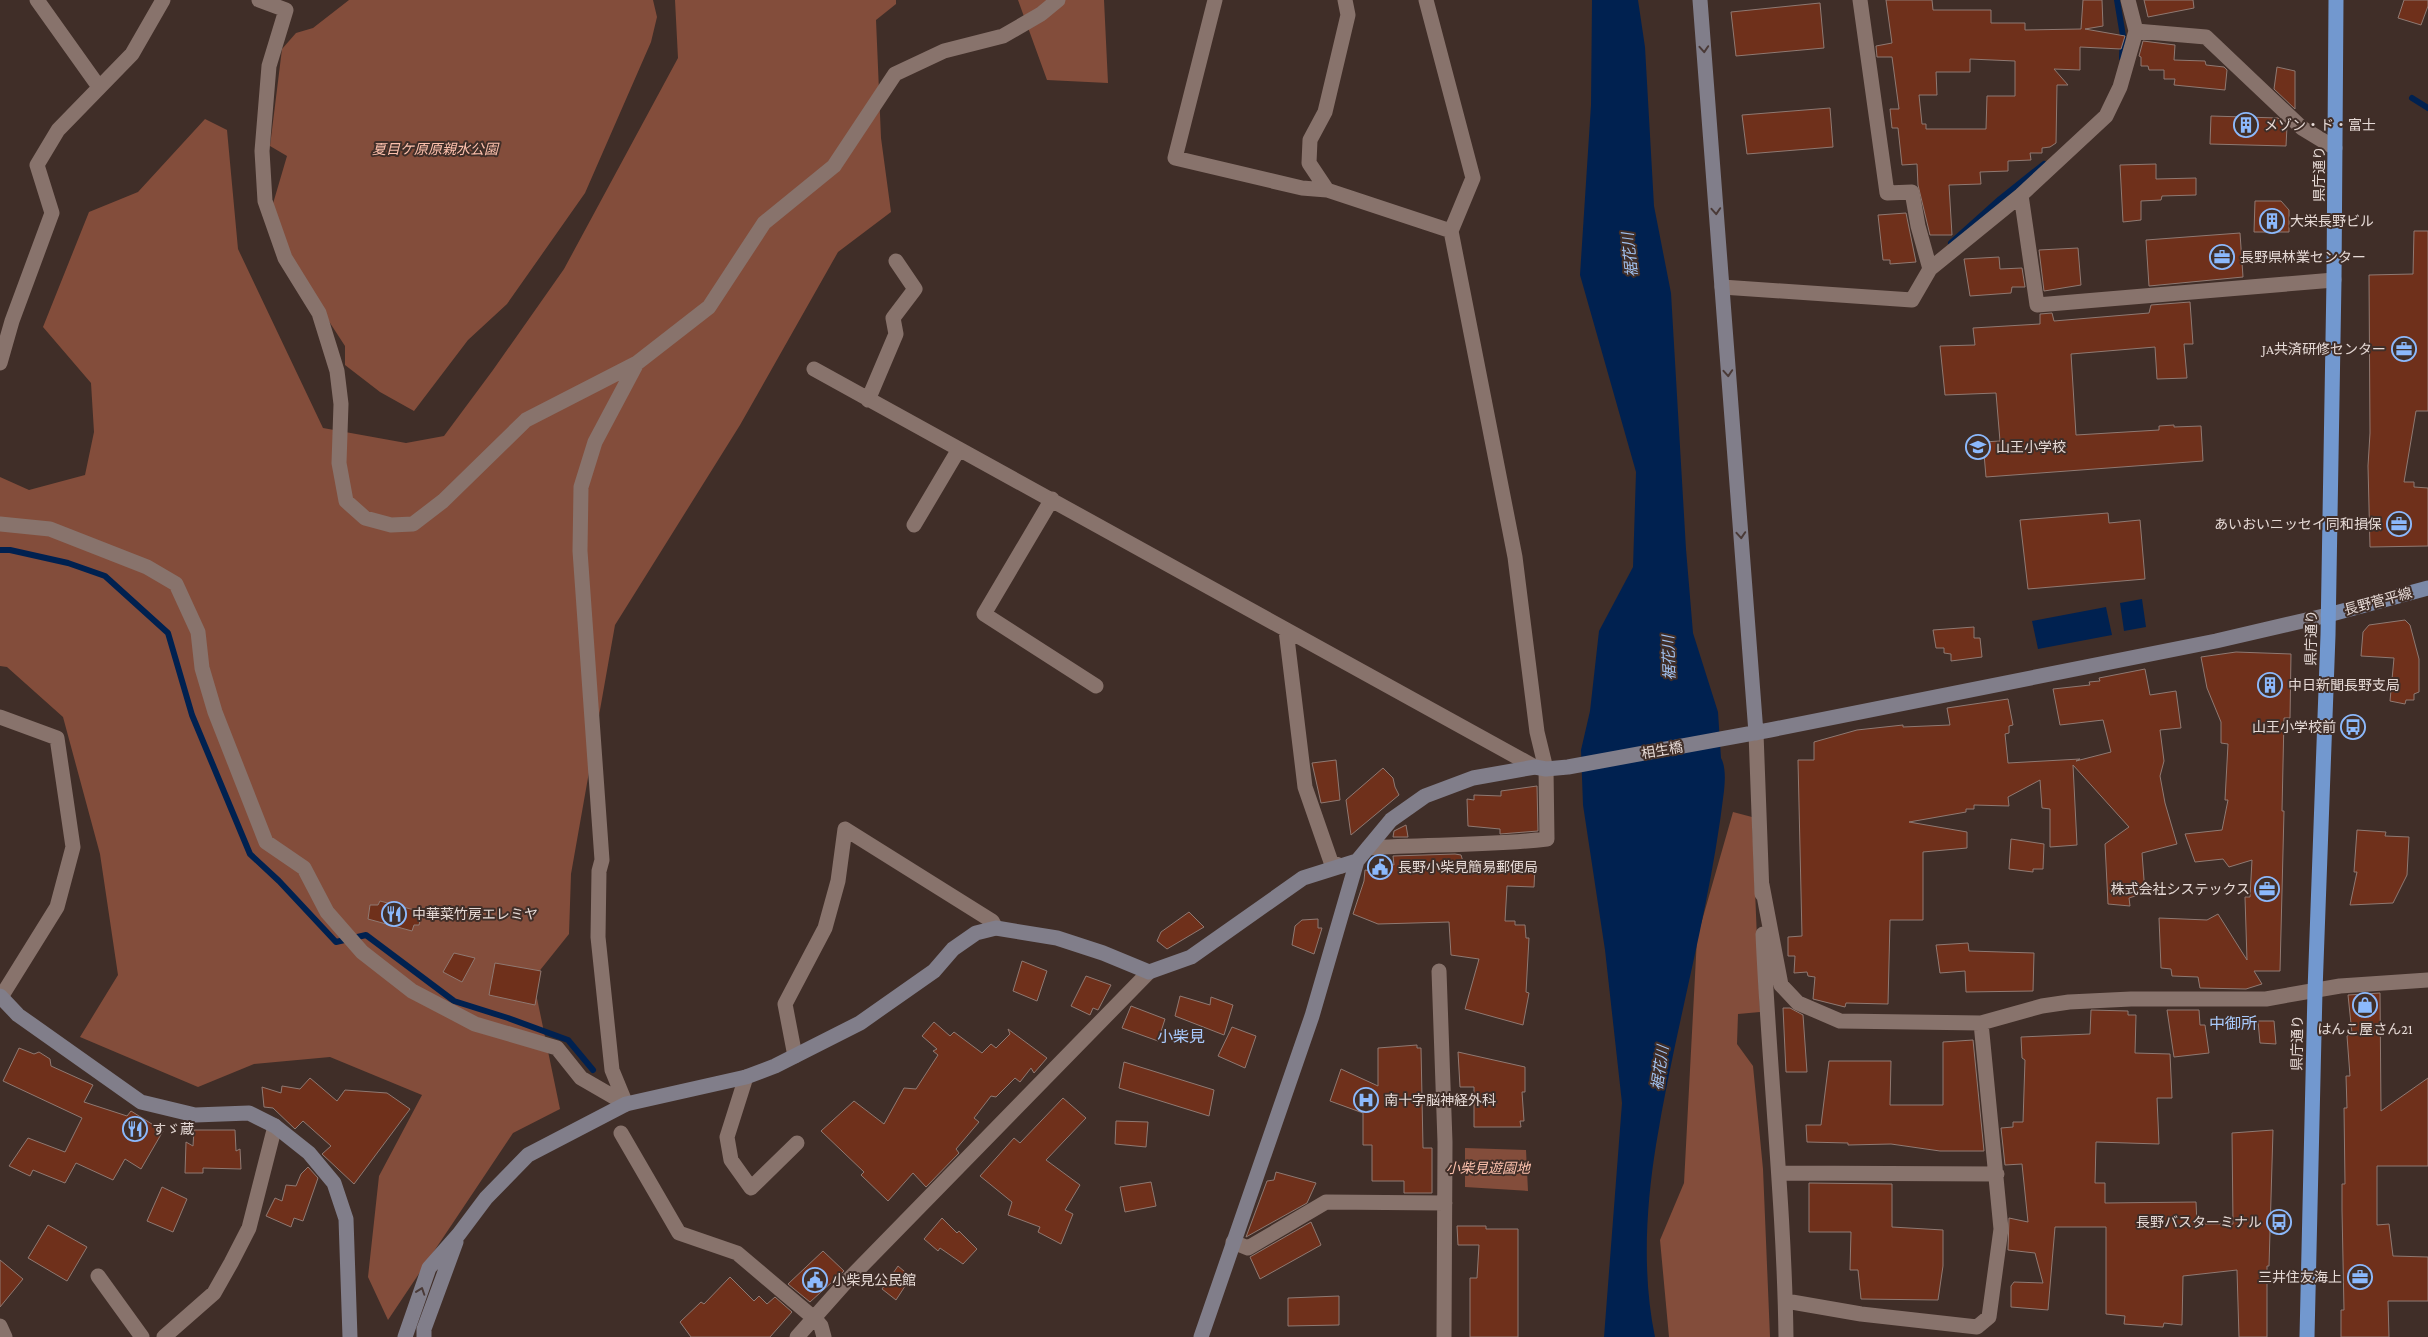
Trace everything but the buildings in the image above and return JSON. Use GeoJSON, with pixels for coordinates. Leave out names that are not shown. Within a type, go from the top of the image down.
{"type":"FeatureCollection","features":[{"type":"Feature","properties":{"kind":"highway","name":"県庁通り"},"geometry":{"type":"LineString","coordinates":[[2306,1337],[2315,991],[2328,615],[2334,280],[2336,0]]}},
{"type":"Feature","properties":{"kind":"main road","name":"長野菅平線"},"geometry":{"type":"LineString","coordinates":[[2328,615],[2428,588]]}},
{"type":"Feature","properties":{"kind":"street"},"geometry":{"type":"LineString","coordinates":[[36,0],[99,88]]}},
{"type":"Feature","properties":{"kind":"street"},"geometry":{"type":"LineString","coordinates":[[0,363],[52,213],[37,166],[58,130],[132,54],[163,0]]}},
{"type":"Feature","properties":{"kind":"street"},"geometry":{"type":"LineString","coordinates":[[259,0],[286,10],[270,66],[262,151],[265,201],[286,258],[319,313],[338,372],[341,404],[339,463],[346,500],[365,518],[391,525],[413,524],[442,501],[526,420],[637,363],[709,307],[764,223],[834,166],[895,74],[944,50],[1003,36],[1041,14],[1058,0]]}},
{"type":"Feature","properties":{"kind":"street"},"geometry":{"type":"LineString","coordinates":[[1216,0],[1176,158],[1302,188],[1327,190],[1451,231]]}},
{"type":"Feature","properties":{"kind":"street"},"geometry":{"type":"LineString","coordinates":[[1327,190],[1309,163],[1310,140],[1325,112],[1348,15],[1345,0]]}},
{"type":"Feature","properties":{"kind":"street"},"geometry":{"type":"LineString","coordinates":[[1368,848],[1433,844],[1508,843],[1547,839],[1537,732],[1515,557],[1451,231],[1473,178],[1426,0]]}},
{"type":"Feature","properties":{"kind":"street"},"geometry":{"type":"LineString","coordinates":[[1700,0],[1756,733],[1767,1025],[1780,1173],[1786,1337]]}},
{"type":"Feature","properties":{"kind":"street"},"geometry":{"type":"LineString","coordinates":[[1860,0],[1887,193],[1912,192],[1918,226],[1930,269]]}},
{"type":"Feature","properties":{"kind":"street"},"geometry":{"type":"LineString","coordinates":[[1722,288],[1912,300],[1930,269],[2021,195],[2106,116],[2120,88],[2136,31],[2128,0]]}},
{"type":"Feature","properties":{"kind":"street"},"geometry":{"type":"LineString","coordinates":[[2136,31],[2206,37],[2302,128],[2335,148]]}},
{"type":"Feature","properties":{"kind":"street"},"geometry":{"type":"LineString","coordinates":[[2021,195],[2037,305],[2334,280]]}},
{"type":"Feature","properties":{"kind":"street"},"geometry":{"type":"LineString","coordinates":[[868,400],[896,334],[893,318],[915,290],[896,261]]}},
{"type":"Feature","properties":{"kind":"street"},"geometry":{"type":"LineString","coordinates":[[626,1104],[612,1070],[598,936],[599,871],[602,860],[580,551],[581,488],[595,442],[637,363]]}},
{"type":"Feature","properties":{"kind":"street"},"geometry":{"type":"LineString","coordinates":[[814,369],[868,400],[1052,498],[1286,630],[1541,768]]}},
{"type":"Feature","properties":{"kind":"street"},"geometry":{"type":"LineString","coordinates":[[914,525],[959,449]]}},
{"type":"Feature","properties":{"kind":"street"},"geometry":{"type":"LineString","coordinates":[[1052,498],[984,614],[1096,686]]}},
{"type":"Feature","properties":{"kind":"street"},"geometry":{"type":"LineString","coordinates":[[0,524],[50,529],[146,568],[176,584],[198,632],[202,668],[215,712],[266,842],[304,868],[327,912],[362,952],[412,991],[475,1024],[557,1048],[581,1078],[626,1104]]}},
{"type":"Feature","properties":{"kind":"street","name":"相生橋"},"geometry":{"type":"LineString","coordinates":[[1358,861],[1390,820],[1426,796],[1473,778],[1541,768],[1568,767],[1756,733],[2216,641],[2328,615]]}},
{"type":"Feature","properties":{"kind":"street"},"geometry":{"type":"LineString","coordinates":[[1286,630],[1305,787],[1332,862],[1341,866]]}},
{"type":"Feature","properties":{"kind":"street"},"geometry":{"type":"LineString","coordinates":[[0,717],[57,738],[73,847],[57,907],[1,997],[18,1015],[141,1102],[195,1115],[249,1113],[276,1126],[309,1153],[334,1183],[346,1219],[350,1337]]}},
{"type":"Feature","properties":{"kind":"street"},"geometry":{"type":"LineString","coordinates":[[795,1056],[785,1004],[825,928],[838,881],[845,829],[992,921],[996,928]]}},
{"type":"Feature","properties":{"kind":"street"},"geometry":{"type":"LineString","coordinates":[[797,1337],[845,1283],[1149,972],[1191,957],[1303,878],[1358,861]]}},
{"type":"Feature","properties":{"kind":"street"},"geometry":{"type":"LineString","coordinates":[[1201,1337],[1312,1016],[1358,861]]}},
{"type":"Feature","properties":{"kind":"street"},"geometry":{"type":"LineString","coordinates":[[1762,885],[1780,985],[1798,1003],[1840,1021],[1981,1022],[2042,1006],[2069,1002],[2131,999],[2266,999],[2340,986],[2428,980]]}},
{"type":"Feature","properties":{"kind":"street"},"geometry":{"type":"LineString","coordinates":[[405,1337],[429,1268],[459,1234],[486,1198],[528,1155],[626,1104],[746,1077],[795,1056],[860,1023],[934,971],[953,949],[976,933],[996,928],[1057,938],[1103,953],[1149,972]]}},
{"type":"Feature","properties":{"kind":"street"},"geometry":{"type":"LineString","coordinates":[[1439,971],[1445,1203],[1444,1337]]}},
{"type":"Feature","properties":{"kind":"street"},"geometry":{"type":"LineString","coordinates":[[1786,1301],[1861,1314],[1977,1327],[1989,1317],[2001,1229],[1981,1022]]}},
{"type":"Feature","properties":{"kind":"street"},"geometry":{"type":"LineString","coordinates":[[746,1077],[727,1137],[731,1160],[750,1188],[796,1142]]}},
{"type":"Feature","properties":{"kind":"street"},"geometry":{"type":"LineString","coordinates":[[164,1337],[214,1294],[231,1263],[249,1228],[276,1126]]}},
{"type":"Feature","properties":{"kind":"street"},"geometry":{"type":"LineString","coordinates":[[620,1133],[679,1233],[737,1253],[815,1319],[821,1326],[824,1337]]}},
{"type":"Feature","properties":{"kind":"street"},"geometry":{"type":"LineString","coordinates":[[1780,1173],[1997,1174]]}},
{"type":"Feature","properties":{"kind":"street"},"geometry":{"type":"LineString","coordinates":[[1233,1242],[1248,1248],[1288,1222],[1326,1202],[1445,1203]]}},
{"type":"Feature","properties":{"kind":"street"},"geometry":{"type":"LineString","coordinates":[[424,1337],[424,1329],[459,1234]]}},
{"type":"Feature","properties":{"kind":"street"},"geometry":{"type":"LineString","coordinates":[[98,1276],[142,1337]]}},
{"type":"Feature","properties":{"kind":"street"},"geometry":{"type":"LineString","coordinates":[[0,1326],[5,1337]]}},
{"type":"Feature","properties":{"kind":"green space","name":"夏目ケ原原親水公園"},"geometry":{"type":"Polygon","coordinates":[[[349,0],[653,0],[657,17],[651,42],[585,193],[507,304],[468,340],[414,411],[380,392],[345,365],[345,346],[291,263],[272,207],[287,156],[270,146],[282,49],[296,33],[313,28],[349,0]]]}},
{"type":"Feature","properties":{"kind":"green space"},"geometry":{"type":"Polygon","coordinates":[[[675,0],[896,0],[896,4],[876,20],[881,138],[891,212],[838,252],[740,425],[615,625],[571,874],[569,934],[533,979],[560,1109],[513,1133],[388,1320],[368,1277],[379,1176],[422,1095],[330,1057],[254,1064],[198,1087],[80,1037],[118,975],[100,854],[63,717],[7,667],[0,666],[0,477],[29,490],[85,475],[94,432],[91,383],[43,327],[89,212],[138,192],[205,119],[227,130],[238,249],[323,428],[406,443],[444,436],[564,269],[678,58],[675,0]]]}},
{"type":"Feature","properties":{"kind":"green space"},"geometry":{"type":"Polygon","coordinates":[[[1018,0],[1104,0],[1108,83],[1047,80],[1018,0]]]}},
{"type":"Feature","properties":{"kind":"green space"},"geometry":{"type":"Polygon","coordinates":[[[1733,812],[1752,817],[1760,1012],[1738,1014],[1737,1044],[1753,1066],[1763,1169],[1770,1337],[1669,1337],[1660,1240],[1684,1183],[1697,938],[1733,812]]]}},
{"type":"Feature","properties":{"kind":"green space","name":"小柴見遊園地"},"geometry":{"type":"Polygon","coordinates":[[[1465,1148],[1526,1150],[1528,1191],[1465,1187],[1465,1148]]]}},
{"type":"Feature","properties":{"kind":"water","name":"裾花川"},"geometry":{"type":"Polygon","coordinates":[[[1592,0],[1638,0],[1645,47],[1654,206],[1671,293],[1686,549],[1693,633],[1718,712],[1721,758],[1725,774],[1718,836],[1664,1101],[1650,1192],[1647,1265],[1648,1290],[1655,1337],[1604,1337],[1622,1103],[1605,950],[1583,805],[1581,750],[1590,711],[1599,631],[1633,567],[1636,472],[1580,275],[1591,105],[1592,0]]]}},
{"type":"Feature","properties":{"kind":"water"},"geometry":{"type":"Polygon","coordinates":[[[2142,599],[2146,627],[2124,631],[2120,603],[2142,599]]]}},
{"type":"Feature","properties":{"kind":"water"},"geometry":{"type":"Polygon","coordinates":[[[2106,607],[2112,635],[2038,649],[2032,621],[2106,607]]]}},
{"type":"Feature","properties":{"kind":"waterway"},"geometry":{"type":"LineString","coordinates":[[2117,0],[2123,36],[2122,58]]}},
{"type":"Feature","properties":{"kind":"waterway"},"geometry":{"type":"LineString","coordinates":[[2412,98],[2428,108]]}},
{"type":"Feature","properties":{"kind":"waterway"},"geometry":{"type":"LineString","coordinates":[[1951,243],[2000,199],[2044,164]]}},
{"type":"Feature","properties":{"kind":"waterway"},"geometry":{"type":"LineString","coordinates":[[0,550],[10,550],[68,563],[105,576],[168,633],[192,715],[250,854],[279,881],[336,942],[366,935],[454,1001],[568,1040],[593,1070]]}},
{"type":"Feature","properties":{"kind":"place","name":"メゾン・ド・富士"},"geometry":{"type":"Point","coordinates":[2246,125]}},
{"type":"Feature","properties":{"kind":"place","name":"大栄長野ビル"},"geometry":{"type":"Point","coordinates":[2272,221]}},
{"type":"Feature","properties":{"kind":"place","name":"長野県林業センター"},"geometry":{"type":"Point","coordinates":[2222,257]}},
{"type":"Feature","properties":{"kind":"place","name":"JA共済研修センター"},"geometry":{"type":"Point","coordinates":[2404,349]}},
{"type":"Feature","properties":{"kind":"place","name":"山王小学校"},"geometry":{"type":"Point","coordinates":[1978,447]}},
{"type":"Feature","properties":{"kind":"place","name":"あいおいニッセイ同和損保"},"geometry":{"type":"Point","coordinates":[2399,524]}},
{"type":"Feature","properties":{"kind":"place","name":"中日新聞長野支局"},"geometry":{"type":"Point","coordinates":[2270,685]}},
{"type":"Feature","properties":{"kind":"place","name":"山王小学校前"},"geometry":{"type":"Point","coordinates":[2353,727]}},
{"type":"Feature","properties":{"kind":"place","name":"長野小柴見簡易郵便局"},"geometry":{"type":"Point","coordinates":[1380,867]}},
{"type":"Feature","properties":{"kind":"place","name":"株式会社システックス"},"geometry":{"type":"Point","coordinates":[2267,889]}},
{"type":"Feature","properties":{"kind":"place","name":"中華菜竹房エレミヤ"},"geometry":{"type":"Point","coordinates":[394,914]}},
{"type":"Feature","properties":{"kind":"place","name":"はんこ屋さん21"},"geometry":{"type":"Point","coordinates":[2365,1005]}},
{"type":"Feature","properties":{"kind":"place","name":"南十字脳神経外科"},"geometry":{"type":"Point","coordinates":[1366,1100]}},
{"type":"Feature","properties":{"kind":"place","name":"すゞ蔵"},"geometry":{"type":"Point","coordinates":[135,1129]}},
{"type":"Feature","properties":{"kind":"place","name":"長野バスターミナル"},"geometry":{"type":"Point","coordinates":[2279,1222]}},
{"type":"Feature","properties":{"kind":"place","name":"三井住友海上"},"geometry":{"type":"Point","coordinates":[2360,1277]}},
{"type":"Feature","properties":{"kind":"place","name":"小柴見公民館"},"geometry":{"type":"Point","coordinates":[815,1280]}},
{"type":"Feature","properties":{"kind":"district","name":"中御所"},"geometry":{"type":"Point","coordinates":[2233,1023]}},
{"type":"Feature","properties":{"kind":"district","name":"小柴見"},"geometry":{"type":"Point","coordinates":[1181,1036]}}]}
